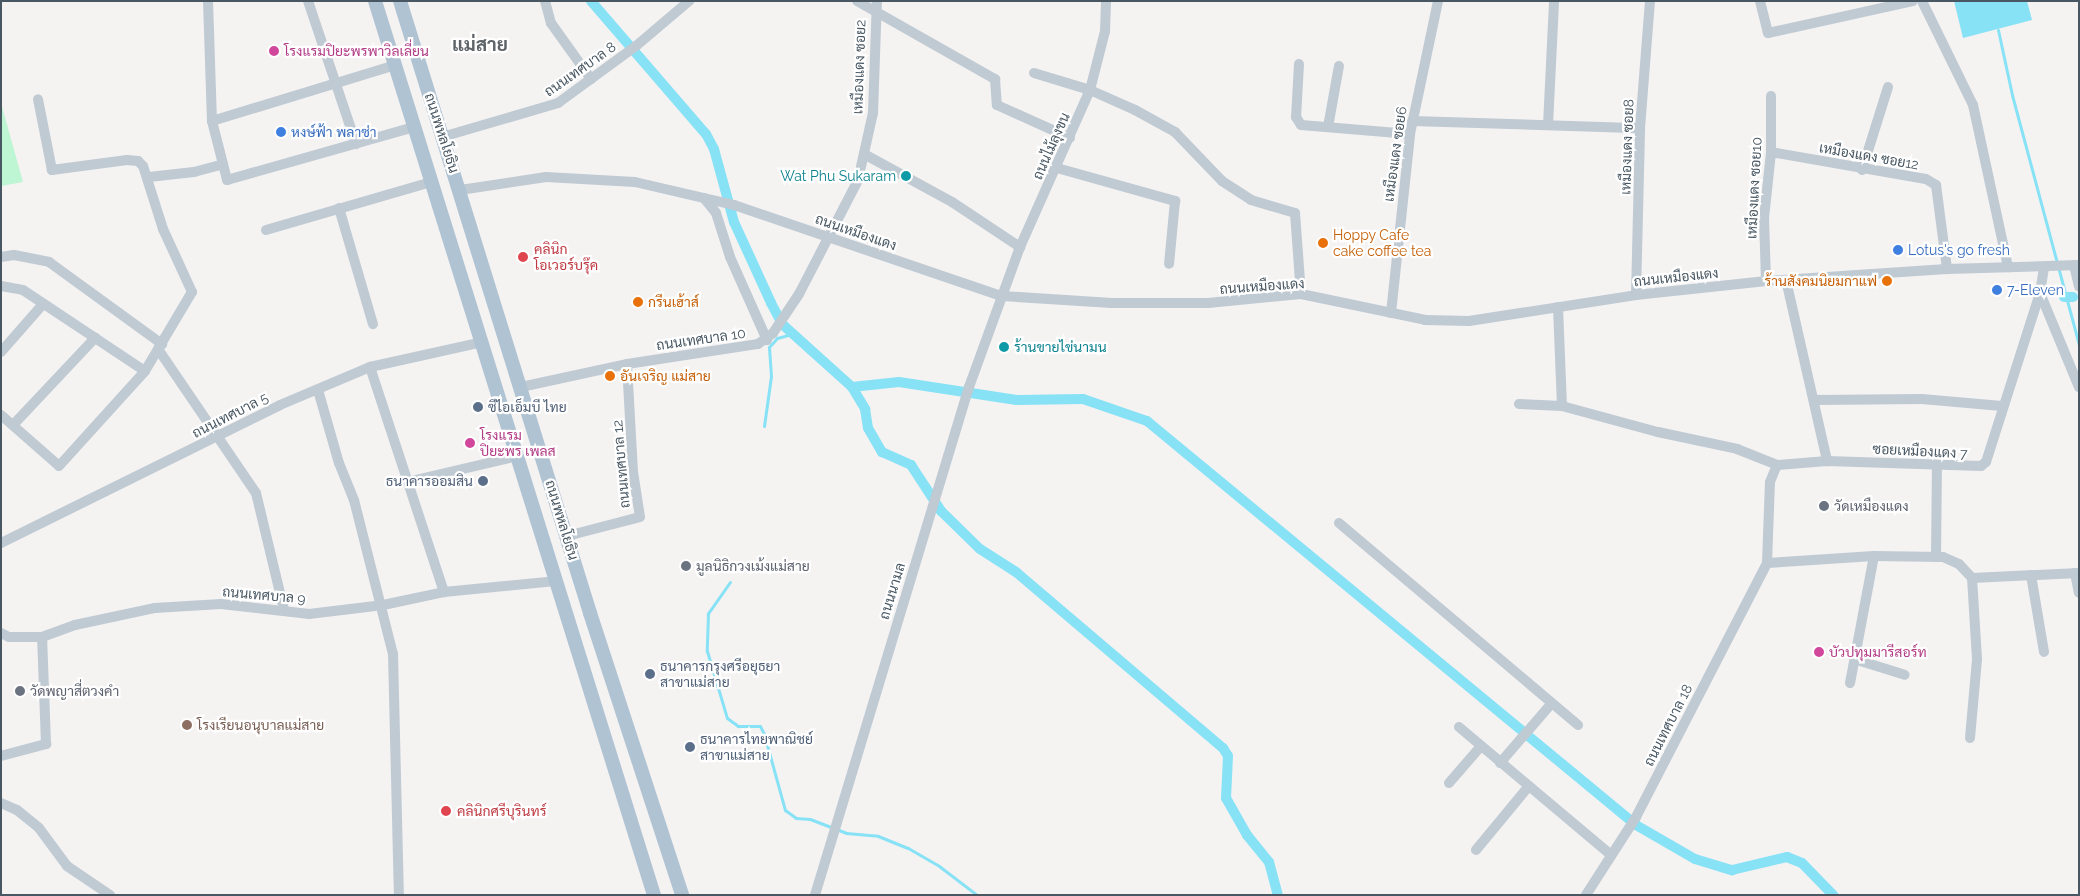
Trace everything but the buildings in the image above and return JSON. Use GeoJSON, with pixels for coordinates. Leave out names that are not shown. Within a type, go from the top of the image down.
{"type":"FeatureCollection","features":[{"type":"Feature","properties":{"kind":"main road","name":"ถนนพหลโยธิน"},"geometry":{"type":"LineString","coordinates":[[375,1],[546,542],[654,895]]}},
{"type":"Feature","properties":{"kind":"main road","name":"ถนนพหลโยธิน"},"geometry":{"type":"LineString","coordinates":[[400,1],[579,575],[682,895]]}},
{"type":"Feature","properties":{"kind":"main road"},"geometry":{"type":"LineString","coordinates":[[546,542],[567,536]]}},
{"type":"Feature","properties":{"kind":"main road"},"geometry":{"type":"LineString","coordinates":[[557,581],[579,575]]}},
{"type":"Feature","properties":{"kind":"street"},"geometry":{"type":"LineString","coordinates":[[208,1],[212,121],[227,180],[414,127]]}},
{"type":"Feature","properties":{"kind":"street"},"geometry":{"type":"LineString","coordinates":[[308,1],[356,144]]}},
{"type":"Feature","properties":{"kind":"street"},"geometry":{"type":"LineString","coordinates":[[545,1],[551,23],[591,79]]}},
{"type":"Feature","properties":{"kind":"street","name":"ถนนเทศบาล 8"},"geometry":{"type":"LineString","coordinates":[[442,136],[540,111],[558,104],[626,54],[689,1]]}},
{"type":"Feature","properties":{"kind":"street"},"geometry":{"type":"LineString","coordinates":[[857,1],[876,6],[994,79],[998,105],[1070,138]]}},
{"type":"Feature","properties":{"kind":"street","name":"ถนนไม้ลุงขน"},"geometry":{"type":"LineString","coordinates":[[1002,296],[1020,247],[1057,168],[1090,90],[1105,31],[1106,1]]}},
{"type":"Feature","properties":{"kind":"street","name":"เหมืองแดง ซอย6"},"geometry":{"type":"LineString","coordinates":[[1391,313],[1410,134],[1438,1]]}},
{"type":"Feature","properties":{"kind":"street"},"geometry":{"type":"LineString","coordinates":[[1548,125],[1554,1]]}},
{"type":"Feature","properties":{"kind":"street","name":"เหมืองแดง ซอย8"},"geometry":{"type":"LineString","coordinates":[[1636,295],[1640,128],[1650,1]]}},
{"type":"Feature","properties":{"kind":"street"},"geometry":{"type":"LineString","coordinates":[[1760,1],[1768,33],[1912,1]]}},
{"type":"Feature","properties":{"kind":"street"},"geometry":{"type":"LineString","coordinates":[[1922,1],[1973,105],[2008,267]]}},
{"type":"Feature","properties":{"kind":"street","name":"เหมืองแดง ซอย2"},"geometry":{"type":"LineString","coordinates":[[829,237],[858,180],[873,113],[876,6]]}},
{"type":"Feature","properties":{"kind":"street"},"geometry":{"type":"LineString","coordinates":[[1299,64],[1296,122],[1328,127],[1410,134]]}},
{"type":"Feature","properties":{"kind":"street"},"geometry":{"type":"LineString","coordinates":[[212,121],[395,65]]}},
{"type":"Feature","properties":{"kind":"street"},"geometry":{"type":"LineString","coordinates":[[1328,127],[1340,66]]}},
{"type":"Feature","properties":{"kind":"street"},"geometry":{"type":"LineString","coordinates":[[1034,73],[1090,90],[1175,132],[1222,181],[1251,200],[1295,213],[1300,294]]}},
{"type":"Feature","properties":{"kind":"street"},"geometry":{"type":"LineString","coordinates":[[1862,170],[1888,87]]}},
{"type":"Feature","properties":{"kind":"street","name":"เหมืองแดง ซอย10"},"geometry":{"type":"LineString","coordinates":[[1766,281],[1764,218],[1771,152],[1771,96]]}},
{"type":"Feature","properties":{"kind":"street"},"geometry":{"type":"LineString","coordinates":[[1,415],[59,466],[145,371],[192,292],[163,229],[149,178],[138,161],[52,170],[38,99]]}},
{"type":"Feature","properties":{"kind":"street"},"geometry":{"type":"LineString","coordinates":[[1412,121],[1640,128]]}},
{"type":"Feature","properties":{"kind":"street","name":"เหมืองแดง ซอย12"},"geometry":{"type":"LineString","coordinates":[[1771,152],[1862,170],[1926,179],[1936,185],[1946,268]]}},
{"type":"Feature","properties":{"kind":"street"},"geometry":{"type":"LineString","coordinates":[[864,154],[952,202],[1020,247]]}},
{"type":"Feature","properties":{"kind":"street"},"geometry":{"type":"LineString","coordinates":[[149,178],[194,172],[223,164]]}},
{"type":"Feature","properties":{"kind":"street"},"geometry":{"type":"LineString","coordinates":[[1057,168],[1175,201],[1168,264]]}},
{"type":"Feature","properties":{"kind":"street","name":"ถนนเหมืองแดง"},"geometry":{"type":"LineString","coordinates":[[460,190],[546,177],[592,178],[635,182],[734,205],[1002,296],[1112,303],[1208,303],[1300,294],[1425,320],[1469,321],[1636,295],[1766,281],[1946,268],[2073,265]]}},
{"type":"Feature","properties":{"kind":"street"},"geometry":{"type":"LineString","coordinates":[[266,230],[431,182]]}},
{"type":"Feature","properties":{"kind":"street"},"geometry":{"type":"LineString","coordinates":[[706,198],[716,213],[730,257],[774,333]]}},
{"type":"Feature","properties":{"kind":"street"},"geometry":{"type":"LineString","coordinates":[[339,208],[373,324]]}},
{"type":"Feature","properties":{"kind":"street"},"geometry":{"type":"LineString","coordinates":[[774,333],[829,237]]}},
{"type":"Feature","properties":{"kind":"street"},"geometry":{"type":"LineString","coordinates":[[1,257],[14,255],[49,262],[160,347],[256,493],[284,610]]}},
{"type":"Feature","properties":{"kind":"street"},"geometry":{"type":"LineString","coordinates":[[2073,265],[2079,286]]}},
{"type":"Feature","properties":{"kind":"street","name":"ซอยเหมืองแดง 7"},"geometry":{"type":"LineString","coordinates":[[1777,465],[1827,461],[1971,468],[1986,462],[2047,267]]}},
{"type":"Feature","properties":{"kind":"street"},"geometry":{"type":"LineString","coordinates":[[1786,280],[1827,461]]}},
{"type":"Feature","properties":{"kind":"street"},"geometry":{"type":"LineString","coordinates":[[1,286],[23,290],[145,371]]}},
{"type":"Feature","properties":{"kind":"street"},"geometry":{"type":"LineString","coordinates":[[2040,293],[2079,387]]}},
{"type":"Feature","properties":{"kind":"street","name":"ถนนนามล"},"geometry":{"type":"LineString","coordinates":[[815,895],[931,506],[968,391],[1002,296]]}},
{"type":"Feature","properties":{"kind":"street"},"geometry":{"type":"LineString","coordinates":[[1,352],[43,304]]}},
{"type":"Feature","properties":{"kind":"street"},"geometry":{"type":"LineString","coordinates":[[1558,307],[1562,406]]}},
{"type":"Feature","properties":{"kind":"street","name":"ถนนเทศบาล 10"},"geometry":{"type":"LineString","coordinates":[[521,387],[627,364],[758,344],[774,333]]}},
{"type":"Feature","properties":{"kind":"street"},"geometry":{"type":"LineString","coordinates":[[13,424],[95,338]]}},
{"type":"Feature","properties":{"kind":"street","name":"ถนนเทศบาล 5"},"geometry":{"type":"LineString","coordinates":[[1,543],[218,436],[370,367],[483,342]]}},
{"type":"Feature","properties":{"kind":"street","name":"ถนนเทศบาล 12"},"geometry":{"type":"LineString","coordinates":[[567,536],[640,517],[633,472],[627,364]]}},
{"type":"Feature","properties":{"kind":"street"},"geometry":{"type":"LineString","coordinates":[[370,367],[444,592]]}},
{"type":"Feature","properties":{"kind":"street"},"geometry":{"type":"LineString","coordinates":[[318,390],[339,464],[354,500],[383,605],[393,654],[399,895]]}},
{"type":"Feature","properties":{"kind":"street"},"geometry":{"type":"LineString","coordinates":[[1814,400],[1922,398],[2002,406]]}},
{"type":"Feature","properties":{"kind":"street"},"geometry":{"type":"LineString","coordinates":[[1519,404],[1562,406],[1658,432],[1737,449],[1777,465],[1770,482],[1767,562],[1874,556],[1936,557],[1959,564],[1972,578],[1977,659],[1970,738]]}},
{"type":"Feature","properties":{"kind":"street"},"geometry":{"type":"LineString","coordinates":[[407,482],[518,456]]}},
{"type":"Feature","properties":{"kind":"street"},"geometry":{"type":"LineString","coordinates":[[1936,557],[1937,465]]}},
{"type":"Feature","properties":{"kind":"street"},"geometry":{"type":"LineString","coordinates":[[1339,523],[1578,725]]}},
{"type":"Feature","properties":{"kind":"street"},"geometry":{"type":"LineString","coordinates":[[1850,683],[1874,556]]}},
{"type":"Feature","properties":{"kind":"street","name":"ถนนเทศบาล 18"},"geometry":{"type":"LineString","coordinates":[[1586,895],[1636,817],[1767,562]]}},
{"type":"Feature","properties":{"kind":"street"},"geometry":{"type":"LineString","coordinates":[[1972,578],[2077,573],[2079,593]]}},
{"type":"Feature","properties":{"kind":"street"},"geometry":{"type":"LineString","coordinates":[[2031,575],[2044,652]]}},
{"type":"Feature","properties":{"kind":"street","name":"ถนนเทศบาล 9"},"geometry":{"type":"LineString","coordinates":[[1,633],[9,637],[42,637],[75,625],[155,608],[221,604],[309,614],[383,605],[444,592],[557,581]]}},
{"type":"Feature","properties":{"kind":"street"},"geometry":{"type":"LineString","coordinates":[[1,756],[46,744],[42,637]]}},
{"type":"Feature","properties":{"kind":"street"},"geometry":{"type":"LineString","coordinates":[[1854,660],[1905,675]]}},
{"type":"Feature","properties":{"kind":"street"},"geometry":{"type":"LineString","coordinates":[[1500,763],[1552,703]]}},
{"type":"Feature","properties":{"kind":"street"},"geometry":{"type":"LineString","coordinates":[[1459,727],[1611,855]]}},
{"type":"Feature","properties":{"kind":"street"},"geometry":{"type":"LineString","coordinates":[[1449,783],[1481,746]]}},
{"type":"Feature","properties":{"kind":"street"},"geometry":{"type":"LineString","coordinates":[[1476,850],[1529,786]]}},
{"type":"Feature","properties":{"kind":"street"},"geometry":{"type":"LineString","coordinates":[[1,803],[17,810],[39,828],[67,866],[110,895]]}},
{"type":"Feature","properties":{"kind":"green space"},"geometry":{"type":"Polygon","coordinates":[[[1,103],[23,182],[1,186],[1,103]]]}},
{"type":"Feature","properties":{"kind":"water"},"geometry":{"type":"Polygon","coordinates":[[[1954,1],[2027,1],[2032,20],[1963,38],[1954,1]]]}},
{"type":"Feature","properties":{"kind":"waterway"},"geometry":{"type":"LineString","coordinates":[[591,1],[706,134],[714,149],[734,222],[782,324],[852,387],[865,409],[868,428],[882,452],[911,465],[941,511],[980,549],[1016,572],[1223,748],[1228,756],[1226,798],[1247,835],[1269,862],[1278,895]]}},
{"type":"Feature","properties":{"kind":"waterway"},"geometry":{"type":"LineString","coordinates":[[1998,30],[2012,95],[2079,345]]}},
{"type":"Feature","properties":{"kind":"waterway"},"geometry":{"type":"LineString","coordinates":[[2064,297],[2073,297]]}},
{"type":"Feature","properties":{"kind":"waterway"},"geometry":{"type":"LineString","coordinates":[[764,426],[771,376],[769,347],[777,338],[792,334]]}},
{"type":"Feature","properties":{"kind":"waterway"},"geometry":{"type":"LineString","coordinates":[[852,387],[899,382],[1017,400],[1083,399],[1147,421],[1636,825],[1695,859],[1732,870],[1787,857],[1802,863],[1833,895]]}},
{"type":"Feature","properties":{"kind":"waterway"},"geometry":{"type":"LineString","coordinates":[[730,582],[708,614],[707,651],[727,718],[738,726],[760,726],[764,734],[785,810],[796,818],[810,819],[846,833],[878,836],[908,848],[939,866],[977,895]]}},
{"type":"Feature","properties":{"kind":"place","name":"โรงแรมปิยะพรพาวิลเลี่ยน"},"geometry":{"type":"Point","coordinates":[274,51]}},
{"type":"Feature","properties":{"kind":"place","name":"หงษ์ฟ้า พลาซ่า"},"geometry":{"type":"Point","coordinates":[281,132]}},
{"type":"Feature","properties":{"kind":"place","name":"Wat Phu Sukaram"},"geometry":{"type":"Point","coordinates":[906,176]}},
{"type":"Feature","properties":{"kind":"place","name":"Hoppy Cafe cake coffee tea"},"geometry":{"type":"Point","coordinates":[1323,243]}},
{"type":"Feature","properties":{"kind":"place","name":"Lotus's go fresh"},"geometry":{"type":"Point","coordinates":[1898,250]}},
{"type":"Feature","properties":{"kind":"place","name":"คลินิก โอเวอร์บรุ๊ค"},"geometry":{"type":"Point","coordinates":[523,257]}},
{"type":"Feature","properties":{"kind":"place","name":"ร้านสังคมนิยมกาแฟ"},"geometry":{"type":"Point","coordinates":[1887,281]}},
{"type":"Feature","properties":{"kind":"place","name":"7-Eleven"},"geometry":{"type":"Point","coordinates":[1997,290]}},
{"type":"Feature","properties":{"kind":"place","name":"กรีนเฮ้าส์"},"geometry":{"type":"Point","coordinates":[638,302]}},
{"type":"Feature","properties":{"kind":"place","name":"ร้านขายไข่นามน"},"geometry":{"type":"Point","coordinates":[1004,347]}},
{"type":"Feature","properties":{"kind":"place","name":"อันเจริญ แม่สาย"},"geometry":{"type":"Point","coordinates":[610,376]}},
{"type":"Feature","properties":{"kind":"place","name":"ซีไอเอ็มบี ไทย"},"geometry":{"type":"Point","coordinates":[478,407]}},
{"type":"Feature","properties":{"kind":"place","name":"โรงแรม ปิยะพร เพลส"},"geometry":{"type":"Point","coordinates":[470,443]}},
{"type":"Feature","properties":{"kind":"place","name":"ธนาคารออมสิน"},"geometry":{"type":"Point","coordinates":[483,481]}},
{"type":"Feature","properties":{"kind":"place","name":"วัดเหมืองแดง"},"geometry":{"type":"Point","coordinates":[1824,506]}},
{"type":"Feature","properties":{"kind":"place","name":"มูลนิธิกวงเม้งแม่สาย"},"geometry":{"type":"Point","coordinates":[686,566]}},
{"type":"Feature","properties":{"kind":"place","name":"บัวปทุมมารีสอร์ท"},"geometry":{"type":"Point","coordinates":[1819,652]}},
{"type":"Feature","properties":{"kind":"place","name":"ธนาคารกรุงศรีอยุธยา สาขาแม่สาย"},"geometry":{"type":"Point","coordinates":[650,674]}},
{"type":"Feature","properties":{"kind":"place","name":"วัดพญาสี่ตวงคำ"},"geometry":{"type":"Point","coordinates":[20,691]}},
{"type":"Feature","properties":{"kind":"place","name":"โรงเรียนอนุบาลแม่สาย"},"geometry":{"type":"Point","coordinates":[187,725]}},
{"type":"Feature","properties":{"kind":"place","name":"ธนาคารไทยพาณิชย์ สาขาแม่สาย"},"geometry":{"type":"Point","coordinates":[690,747]}},
{"type":"Feature","properties":{"kind":"place","name":"คลินิกศรีบุรินทร์"},"geometry":{"type":"Point","coordinates":[446,811]}},
{"type":"Feature","properties":{"kind":"district","name":"แม่สาย"},"geometry":{"type":"Point","coordinates":[480,45]}}]}
